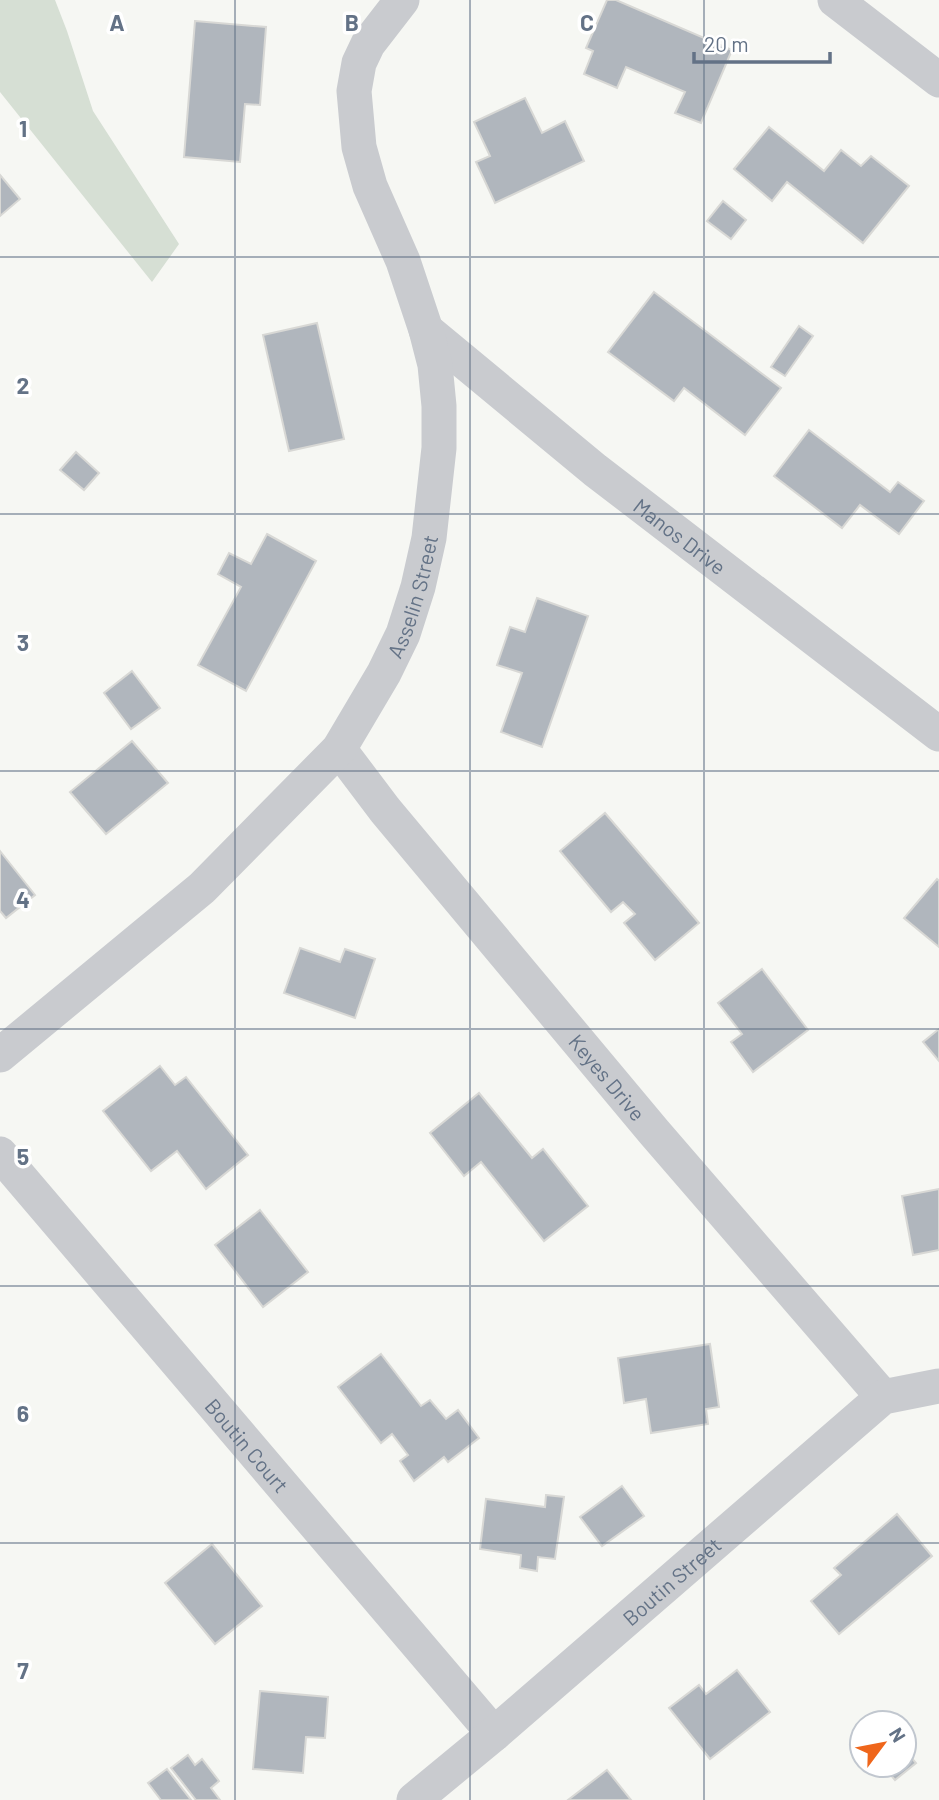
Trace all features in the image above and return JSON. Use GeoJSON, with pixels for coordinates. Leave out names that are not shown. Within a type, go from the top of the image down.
{"type":"FeatureCollection","features":[{"type":"Feature","properties":{"kind":"street","name":"Asselin Street"},"geometry":{"type":"LineString","coordinates":[[0,1055],[202,888],[339,749],[384,673],[403,634],[418,587],[429,538],[435,490],[439,406],[435,365],[426,330],[402,261],[370,186],[359,147],[354,91],[359,64],[368,44],[380,25],[402,0]]}},
{"type":"Feature","properties":{"kind":"street"},"geometry":{"type":"LineString","coordinates":[[835,0],[939,80]]}},
{"type":"Feature","properties":{"kind":"street","name":"Manos Drive"},"geometry":{"type":"LineString","coordinates":[[426,330],[595,470],[939,734]]}},
{"type":"Feature","properties":{"kind":"street","name":"Keyes Drive"},"geometry":{"type":"LineString","coordinates":[[339,749],[385,810],[645,1122],[883,1397]]}},
{"type":"Feature","properties":{"kind":"street","name":"Boutin Court"},"geometry":{"type":"LineString","coordinates":[[0,1154],[494,1734]]}},
{"type":"Feature","properties":{"kind":"street","name":"Boutin Street"},"geometry":{"type":"LineString","coordinates":[[414,1800],[883,1397],[939,1386]]}},
{"type":"Feature","properties":{"kind":"shaded area"},"geometry":{"type":"Polygon","coordinates":[[[0,0],[55,0],[93,111],[179,244],[152,282],[0,92],[0,0]]]}},
{"type":"Feature","properties":{"kind":"building"},"geometry":{"type":"Polygon","coordinates":[[[607,0],[616,0],[732,50],[701,123],[675,113],[685,92],[626,67],[617,88],[584,74],[593,51],[586,48],[607,0]]]}},
{"type":"Feature","properties":{"kind":"building"},"geometry":{"type":"Polygon","coordinates":[[[195,21],[266,27],[260,105],[245,104],[240,162],[184,157],[195,21]]]}},
{"type":"Feature","properties":{"kind":"building"},"geometry":{"type":"Polygon","coordinates":[[[525,98],[542,133],[565,121],[584,161],[495,203],[476,162],[490,156],[474,122],[525,98]]]}},
{"type":"Feature","properties":{"kind":"building"},"geometry":{"type":"Polygon","coordinates":[[[769,127],[824,171],[841,150],[861,166],[871,156],[909,186],[863,243],[787,182],[772,201],[734,169],[769,127]]]}},
{"type":"Feature","properties":{"kind":"building"},"geometry":{"type":"Polygon","coordinates":[[[0,175],[20,199],[0,216],[0,175]]]}},
{"type":"Feature","properties":{"kind":"building"},"geometry":{"type":"Polygon","coordinates":[[[723,201],[746,220],[731,239],[707,221],[723,201]]]}},
{"type":"Feature","properties":{"kind":"building"},"geometry":{"type":"Polygon","coordinates":[[[654,292],[781,388],[745,435],[684,388],[674,401],[608,352],[654,292]]]}},
{"type":"Feature","properties":{"kind":"building"},"geometry":{"type":"Polygon","coordinates":[[[317,323],[344,439],[289,451],[263,335],[317,323]]]}},
{"type":"Feature","properties":{"kind":"building"},"geometry":{"type":"Polygon","coordinates":[[[799,326],[813,336],[785,376],[771,367],[799,326]]]}},
{"type":"Feature","properties":{"kind":"building"},"geometry":{"type":"Polygon","coordinates":[[[809,430],[890,492],[898,482],[924,501],[899,534],[860,505],[842,528],[774,476],[809,430]]]}},
{"type":"Feature","properties":{"kind":"building"},"geometry":{"type":"Polygon","coordinates":[[[76,452],[99,473],[84,490],[60,470],[76,452]]]}},
{"type":"Feature","properties":{"kind":"building"},"geometry":{"type":"Polygon","coordinates":[[[267,534],[316,561],[246,691],[198,665],[241,587],[218,574],[229,553],[251,564],[267,534]]]}},
{"type":"Feature","properties":{"kind":"building"},"geometry":{"type":"Polygon","coordinates":[[[537,598],[588,616],[542,747],[501,732],[522,673],[497,665],[510,627],[525,632],[537,598]]]}},
{"type":"Feature","properties":{"kind":"building"},"geometry":{"type":"Polygon","coordinates":[[[132,671],[160,708],[131,729],[104,693],[132,671]]]}},
{"type":"Feature","properties":{"kind":"building"},"geometry":{"type":"Polygon","coordinates":[[[132,741],[168,783],[106,834],[70,792],[132,741]]]}},
{"type":"Feature","properties":{"kind":"building"},"geometry":{"type":"Polygon","coordinates":[[[605,813],[699,923],[655,960],[624,923],[635,914],[623,902],[611,912],[560,851],[605,813]]]}},
{"type":"Feature","properties":{"kind":"building"},"geometry":{"type":"Polygon","coordinates":[[[0,851],[35,895],[6,918],[0,911],[0,851]]]}},
{"type":"Feature","properties":{"kind":"building"},"geometry":{"type":"Polygon","coordinates":[[[937,879],[939,881],[939,947],[904,918],[937,879]]]}},
{"type":"Feature","properties":{"kind":"building"},"geometry":{"type":"Polygon","coordinates":[[[300,948],[340,962],[345,949],[375,959],[355,1018],[284,993],[300,948]]]}},
{"type":"Feature","properties":{"kind":"building"},"geometry":{"type":"Polygon","coordinates":[[[762,969],[808,1030],[753,1072],[731,1042],[742,1034],[718,1003],[762,969]]]}},
{"type":"Feature","properties":{"kind":"building"},"geometry":{"type":"Polygon","coordinates":[[[939,1029],[939,1061],[923,1042],[939,1029]]]}},
{"type":"Feature","properties":{"kind":"building"},"geometry":{"type":"Polygon","coordinates":[[[160,1066],[175,1085],[186,1077],[248,1155],[206,1189],[177,1151],[151,1171],[103,1111],[160,1066]]]}},
{"type":"Feature","properties":{"kind":"building"},"geometry":{"type":"Polygon","coordinates":[[[479,1093],[532,1158],[543,1149],[588,1206],[544,1241],[481,1162],[464,1176],[430,1133],[479,1093]]]}},
{"type":"Feature","properties":{"kind":"building"},"geometry":{"type":"Polygon","coordinates":[[[939,1189],[939,1250],[913,1255],[902,1196],[939,1189]]]}},
{"type":"Feature","properties":{"kind":"building"},"geometry":{"type":"Polygon","coordinates":[[[260,1210],[308,1272],[263,1307],[215,1245],[260,1210]]]}},
{"type":"Feature","properties":{"kind":"building"},"geometry":{"type":"Polygon","coordinates":[[[710,1344],[719,1407],[706,1409],[708,1424],[651,1433],[646,1399],[624,1403],[618,1358],[710,1344]]]}},
{"type":"Feature","properties":{"kind":"building"},"geometry":{"type":"Polygon","coordinates":[[[381,1354],[421,1406],[430,1400],[446,1419],[458,1410],[479,1438],[448,1462],[444,1457],[414,1481],[400,1461],[408,1455],[392,1434],[381,1443],[338,1387],[381,1354]]]}},
{"type":"Feature","properties":{"kind":"building"},"geometry":{"type":"Polygon","coordinates":[[[622,1486],[644,1516],[602,1546],[580,1517],[622,1486]]]}},
{"type":"Feature","properties":{"kind":"building"},"geometry":{"type":"Polygon","coordinates":[[[546,1495],[564,1497],[555,1559],[538,1557],[537,1571],[520,1568],[521,1555],[480,1549],[486,1499],[545,1507],[546,1495]]]}},
{"type":"Feature","properties":{"kind":"building"},"geometry":{"type":"Polygon","coordinates":[[[897,1514],[932,1556],[839,1634],[811,1601],[841,1575],[834,1568],[897,1514]]]}},
{"type":"Feature","properties":{"kind":"building"},"geometry":{"type":"Polygon","coordinates":[[[212,1544],[262,1606],[215,1644],[165,1583],[212,1544]]]}},
{"type":"Feature","properties":{"kind":"building"},"geometry":{"type":"Polygon","coordinates":[[[737,1670],[770,1712],[710,1759],[669,1708],[699,1685],[706,1694],[737,1670]]]}},
{"type":"Feature","properties":{"kind":"building"},"geometry":{"type":"Polygon","coordinates":[[[260,1691],[328,1697],[325,1738],[306,1737],[303,1773],[253,1769],[260,1691]]]}},
{"type":"Feature","properties":{"kind":"building"},"geometry":{"type":"Polygon","coordinates":[[[188,1755],[195,1765],[202,1759],[219,1781],[211,1788],[220,1800],[196,1800],[171,1768],[188,1755]]]}},
{"type":"Feature","properties":{"kind":"building"},"geometry":{"type":"Polygon","coordinates":[[[167,1769],[191,1800],[161,1800],[148,1783],[167,1769]]]}},
{"type":"Feature","properties":{"kind":"building"},"geometry":{"type":"Polygon","coordinates":[[[607,1770],[631,1800],[568,1800],[607,1770]]]}}]}
